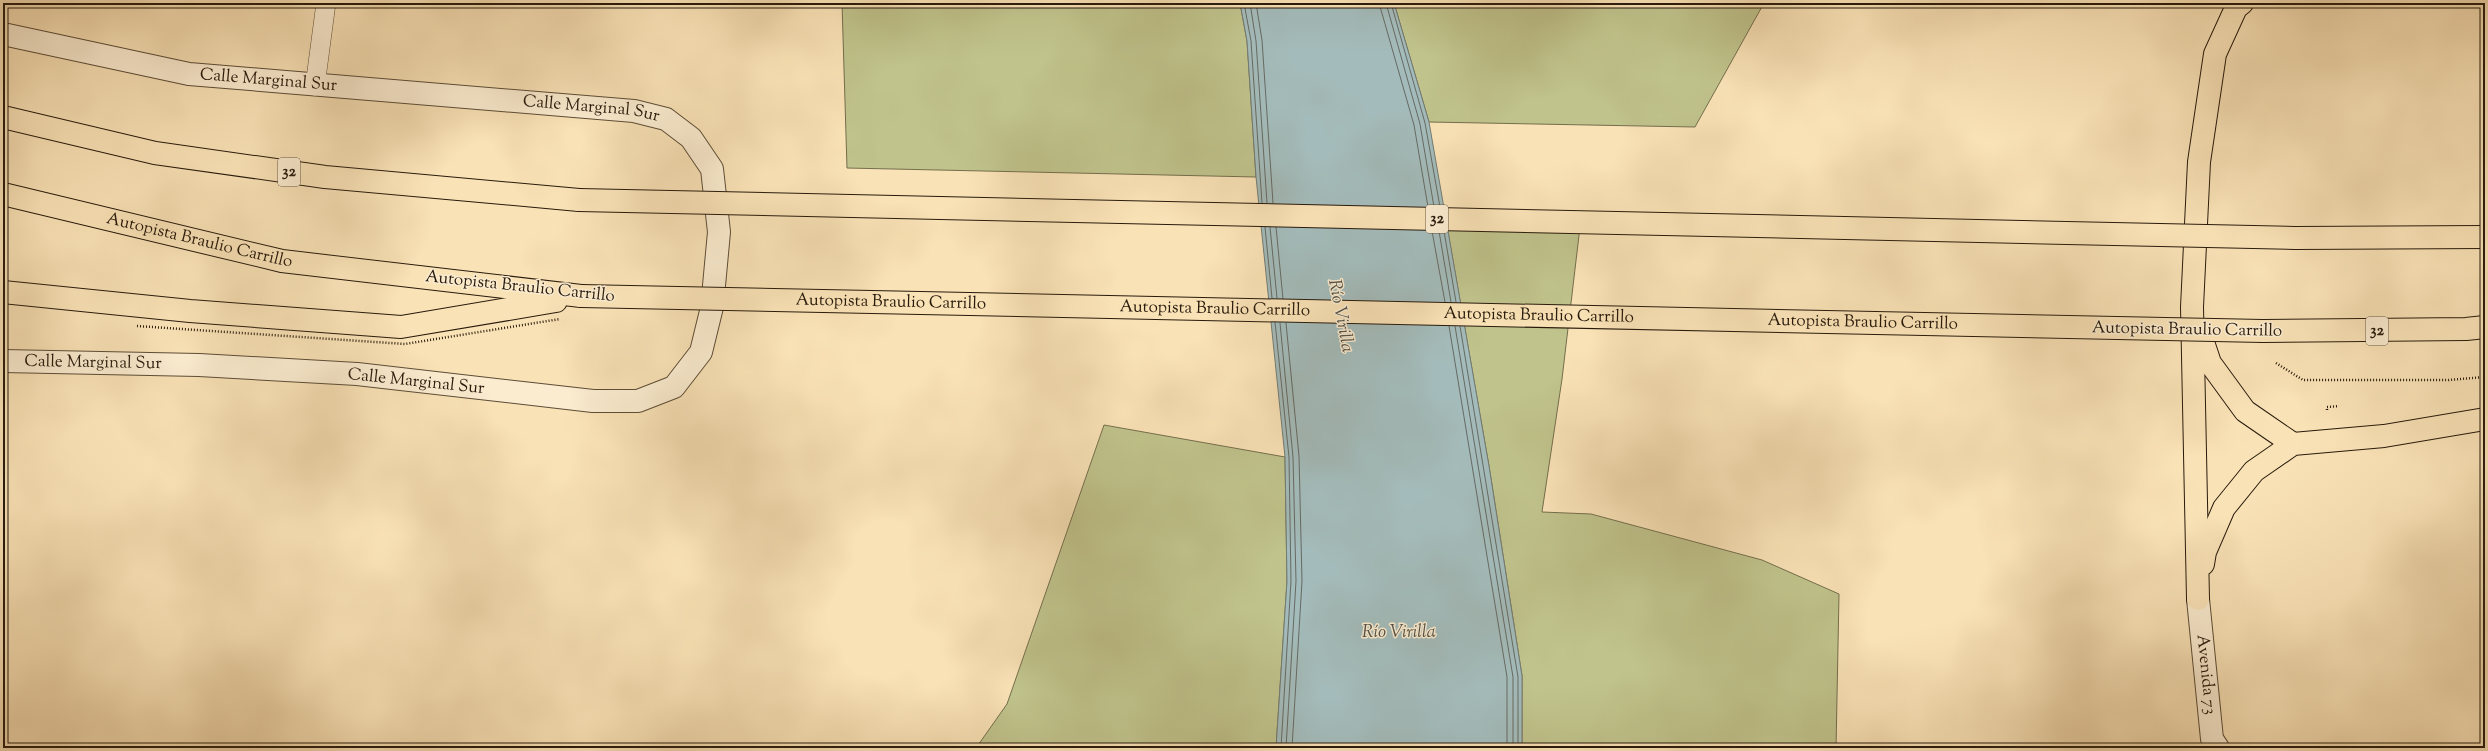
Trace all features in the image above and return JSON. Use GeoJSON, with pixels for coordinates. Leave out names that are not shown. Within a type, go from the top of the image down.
{"type":"FeatureCollection","features":[{"type":"Feature","properties":{"kind":"highway"},"geometry":{"type":"LineString","coordinates":[[2198,599],[2192,307],[2199,162],[2215,54],[2236,8],[2242,3]]}},
{"type":"Feature","properties":{"kind":"highway","name":"32"},"geometry":{"type":"LineString","coordinates":[[3,117],[155,154],[325,177],[579,200],[2295,238],[2485,237]]}},
{"type":"Feature","properties":{"kind":"highway","name":"Autopista Braulio Carrillo"},"geometry":{"type":"LineString","coordinates":[[3,194],[282,261],[581,296],[2264,332],[2466,329],[2485,327]]}},
{"type":"Feature","properties":{"kind":"highway"},"geometry":{"type":"LineString","coordinates":[[3,292],[190,311],[401,327],[581,296]]}},
{"type":"Feature","properties":{"kind":"highway"},"geometry":{"type":"LineString","coordinates":[[2192,307],[2210,363],[2214,369],[2245,411],[2293,444]]}},
{"type":"Feature","properties":{"kind":"highway"},"geometry":{"type":"LineString","coordinates":[[2198,599],[2205,552],[2224,508],[2254,472],[2293,444],[2384,436],[2485,419]]}},
{"type":"Feature","properties":{"kind":"street","name":"Calle Marginal Sur"},"geometry":{"type":"LineString","coordinates":[[3,34],[189,74],[315,86],[634,111],[666,119],[691,138],[712,169],[719,232],[712,307],[701,352],[674,387],[638,401],[593,401],[357,374],[199,365],[3,361]]}},
{"type":"Feature","properties":{"kind":"street","name":"Avenida 73"},"geometry":{"type":"LineString","coordinates":[[2198,599],[2212,739],[2218,748]]}},
{"type":"Feature","properties":{"kind":"lane"},"geometry":{"type":"LineString","coordinates":[[315,86],[326,3]]}},
{"type":"Feature","properties":{"kind":"path"},"geometry":{"type":"LineString","coordinates":[[2272,360],[2287,372],[2303,380],[2449,380],[2485,377]]}},
{"type":"Feature","properties":{"kind":"green space"},"geometry":{"type":"Polygon","coordinates":[[[842,3],[1240,3],[1247,41],[1256,177],[847,168],[842,3]]]}},
{"type":"Feature","properties":{"kind":"green space"},"geometry":{"type":"Polygon","coordinates":[[[1394,3],[1764,3],[1695,127],[1429,122],[1394,3]]]}},
{"type":"Feature","properties":{"kind":"green space"},"geometry":{"type":"Polygon","coordinates":[[[1446,221],[1580,227],[1562,379],[1542,512],[1591,514],[1762,560],[1839,594],[1836,748],[1522,748],[1522,676],[1489,466],[1446,221]]]}},
{"type":"Feature","properties":{"kind":"green space"},"geometry":{"type":"Polygon","coordinates":[[[1104,425],[1285,457],[1287,581],[1276,748],[976,748],[1007,704],[1104,425]]]}},
{"type":"Feature","properties":{"kind":"water","name":"Río Virilla"},"geometry":{"type":"Polygon","coordinates":[[[1240,3],[1394,3],[1429,122],[1489,466],[1522,676],[1522,748],[1276,748],[1287,581],[1285,457],[1256,177],[1247,41],[1240,3]]]}}]}
